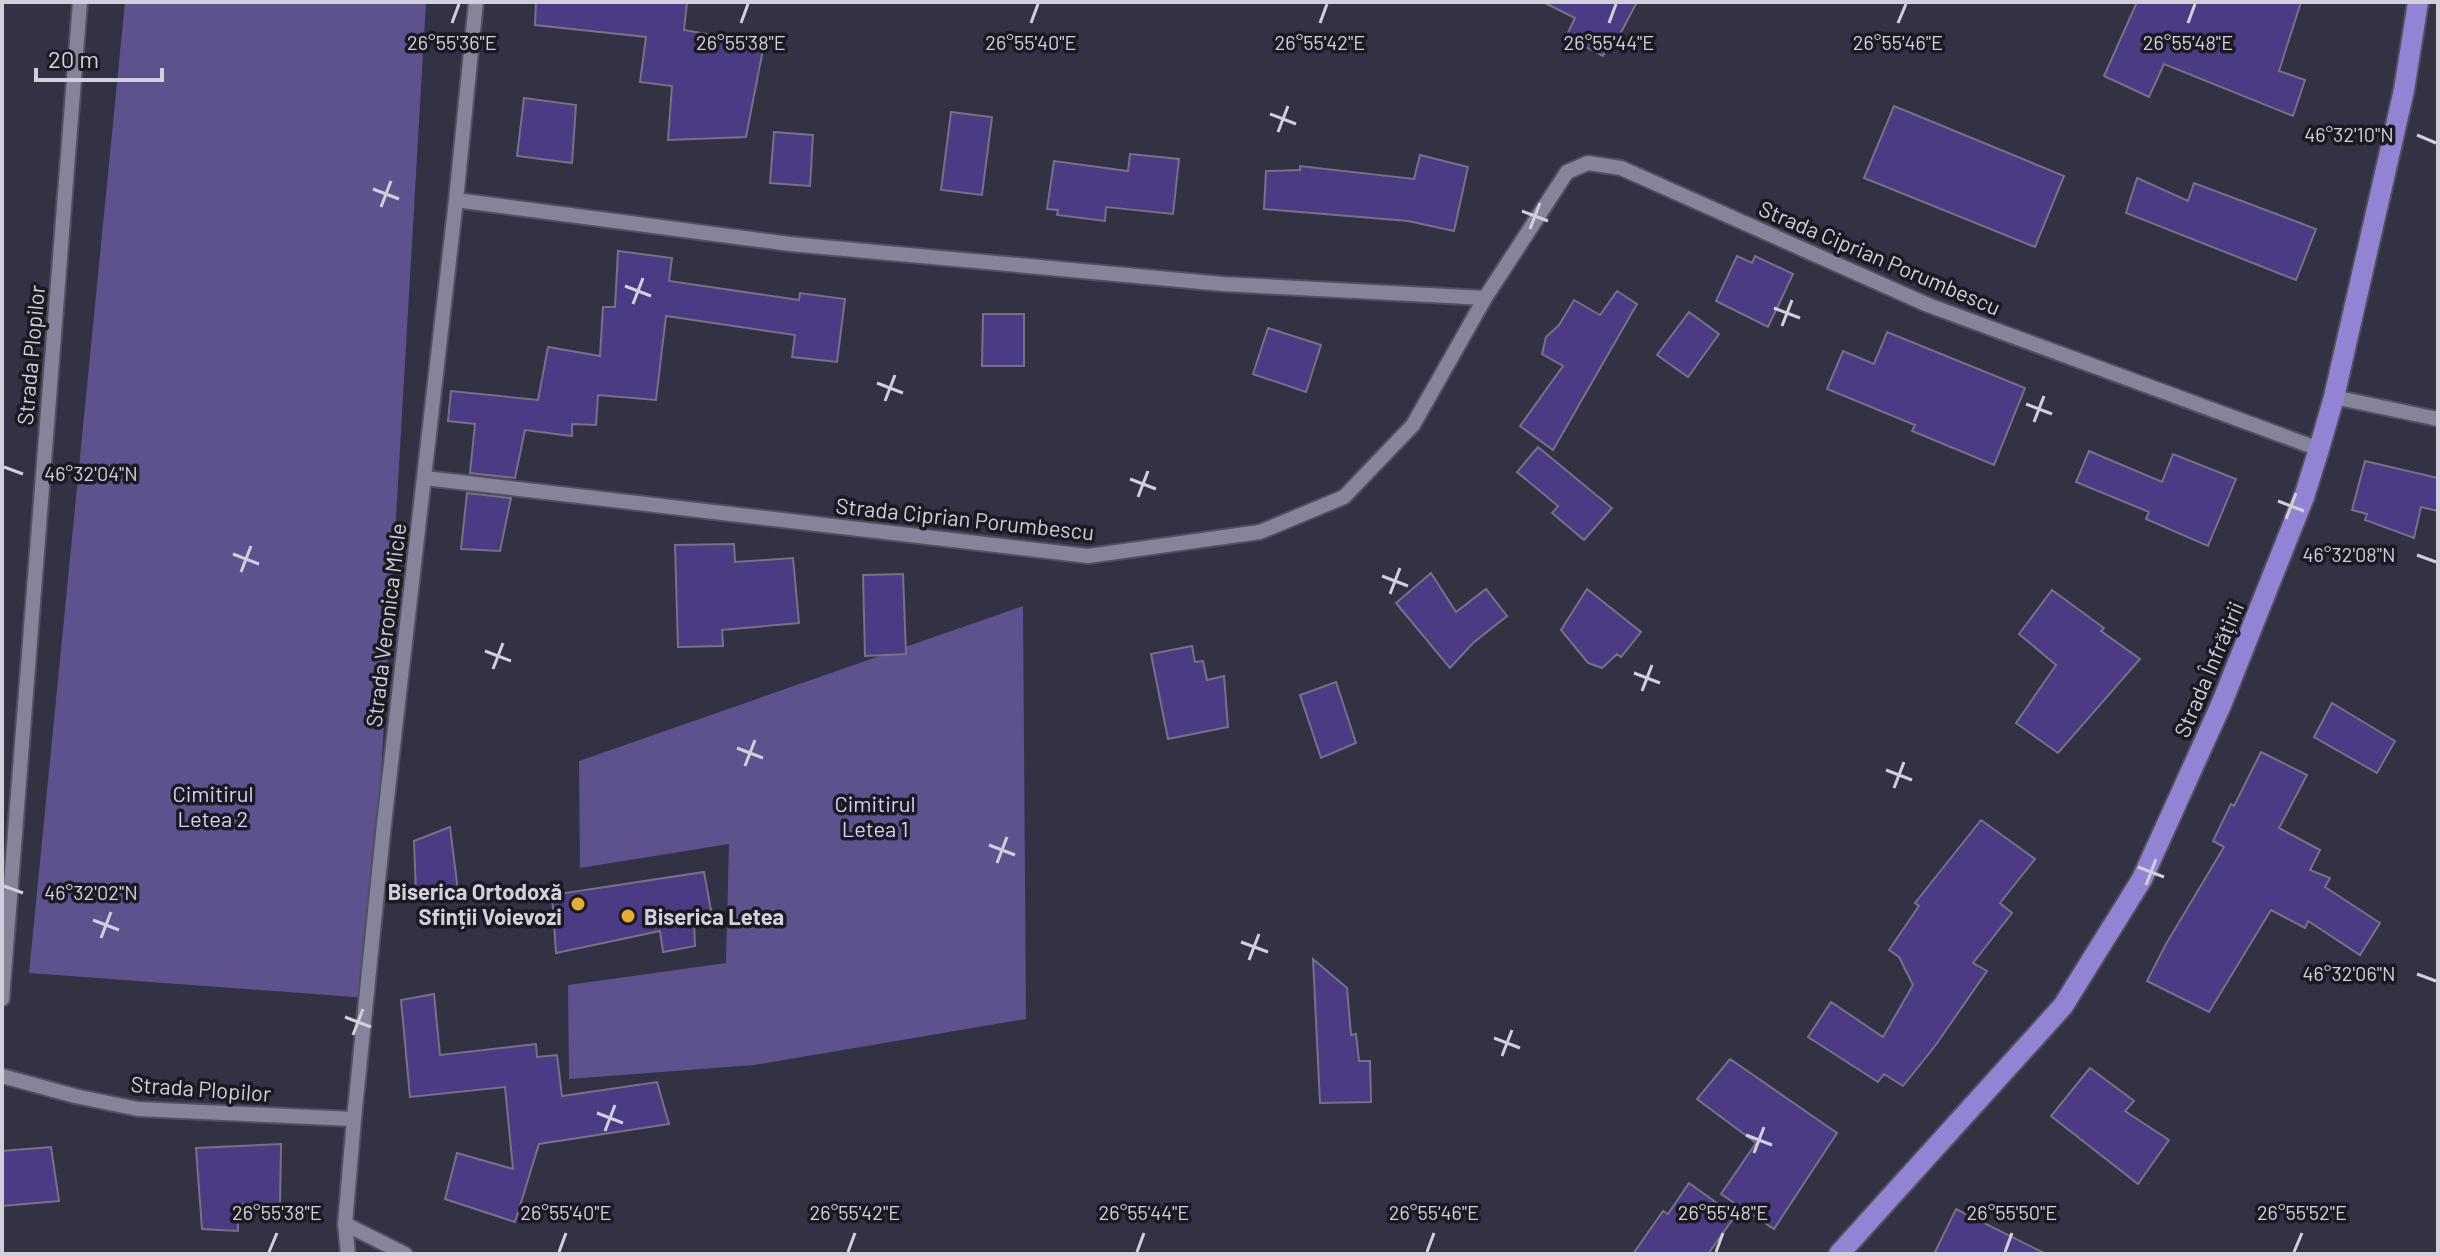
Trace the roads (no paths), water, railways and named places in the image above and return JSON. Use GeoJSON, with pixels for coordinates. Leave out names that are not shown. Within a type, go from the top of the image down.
{"type":"FeatureCollection","features":[{"type":"Feature","properties":{"kind":"main road","name":"Strada Înfrățirii"},"geometry":{"type":"LineString","coordinates":[[1839,1254],[2063,1006],[2142,879],[2221,705],[2304,497],[2334,397],[2404,90],[2418,2]]}},
{"type":"Feature","properties":{"kind":"street","name":"Strada Plopilor"},"geometry":{"type":"LineString","coordinates":[[2,999],[80,2]]}},
{"type":"Feature","properties":{"kind":"street","name":"Strada Veronica Micle"},"geometry":{"type":"LineString","coordinates":[[348,1254],[345,1224],[383,833],[476,2]]}},
{"type":"Feature","properties":{"kind":"street","name":"Strada Ciprian Porumbescu"},"geometry":{"type":"LineString","coordinates":[[425,478],[1088,556],[1260,532],[1344,497],[1413,425],[1485,298],[1567,172],[1588,163],[1621,168],[1928,305],[2319,449]]}},
{"type":"Feature","properties":{"kind":"street"},"geometry":{"type":"LineString","coordinates":[[456,200],[790,244],[1223,284],[1485,298]]}},
{"type":"Feature","properties":{"kind":"street"},"geometry":{"type":"LineString","coordinates":[[2334,397],[2438,419]]}},
{"type":"Feature","properties":{"kind":"street","name":"Strada Plopilor"},"geometry":{"type":"LineString","coordinates":[[2,1076],[138,1109],[354,1119]]}},
{"type":"Feature","properties":{"kind":"street"},"geometry":{"type":"LineString","coordinates":[[345,1224],[405,1254]]}},
{"type":"Feature","properties":{"kind":"place","name":"Biserica Ortodoxă Sfinții Voievozi"},"geometry":{"type":"Point","coordinates":[578,904]}},
{"type":"Feature","properties":{"kind":"place","name":"Biserica Letea"},"geometry":{"type":"Point","coordinates":[628,916]}},
{"type":"Feature","properties":{"kind":"park label","name":"Cimitirul Letea 2"},"geometry":{"type":"Point","coordinates":[213,806]}},
{"type":"Feature","properties":{"kind":"park label","name":"Cimitirul Letea 1"},"geometry":{"type":"Point","coordinates":[875,816]}}]}
